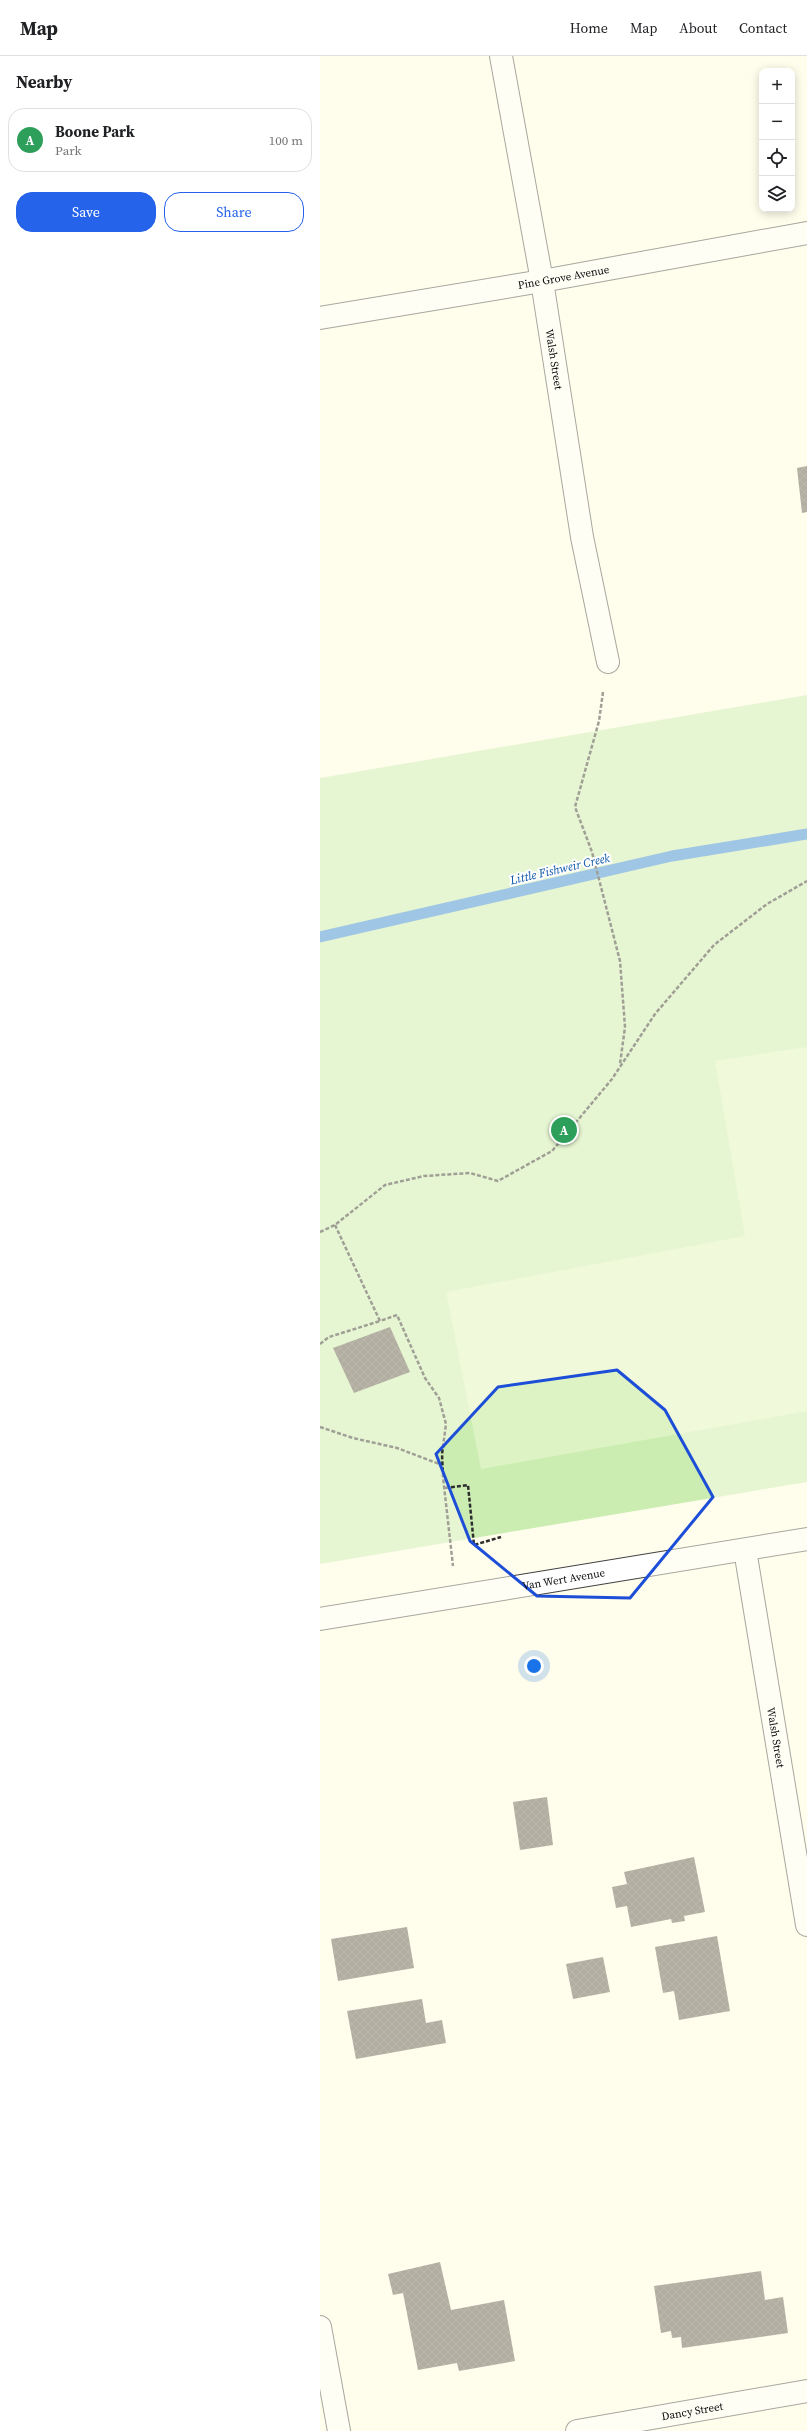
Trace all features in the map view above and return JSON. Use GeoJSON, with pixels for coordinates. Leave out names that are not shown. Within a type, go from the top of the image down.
{"type":"FeatureCollection","features":[{"type":"Feature","properties":{"kind":"street","name":"Walsh Street"},"geometry":{"type":"LineString","coordinates":[[501,56],[542,281],[582,537],[608,662]]}},
{"type":"Feature","properties":{"kind":"street","name":"Pine Grove Avenue"},"geometry":{"type":"LineString","coordinates":[[320,318],[542,281],[807,233]]}},
{"type":"Feature","properties":{"kind":"street","name":"Van Wert Avenue"},"geometry":{"type":"LineString","coordinates":[[320,1619],[807,1539]]}},
{"type":"Feature","properties":{"kind":"street","name":"Walsh Street"},"geometry":{"type":"LineString","coordinates":[[745,1550],[807,1925]]}},
{"type":"Feature","properties":{"kind":"street"},"geometry":{"type":"LineString","coordinates":[[320,2327],[338,2431]]}},
{"type":"Feature","properties":{"kind":"street","name":"Dancy Street"},"geometry":{"type":"LineString","coordinates":[[577,2431],[807,2391]]}},
{"type":"Feature","properties":{"kind":"path"},"geometry":{"type":"LineString","coordinates":[[608,662],[599,721],[575,807],[592,852],[606,900],[620,961],[625,1027],[620,1066]]}},
{"type":"Feature","properties":{"kind":"path"},"geometry":{"type":"LineString","coordinates":[[320,1232],[335,1225],[385,1185],[424,1176],[470,1173],[498,1181],[552,1151],[620,1066],[655,1014],[714,945],[767,904],[807,881]]}},
{"type":"Feature","properties":{"kind":"path"},"geometry":{"type":"LineString","coordinates":[[335,1225],[380,1322]]}},
{"type":"Feature","properties":{"kind":"path"},"geometry":{"type":"LineString","coordinates":[[320,1344],[329,1337],[380,1322],[397,1315],[425,1378],[438,1398],[446,1424],[442,1465],[457,1597]]}},
{"type":"Feature","properties":{"kind":"path"},"geometry":{"type":"LineString","coordinates":[[320,1427],[353,1438],[397,1448],[442,1465]]}},
{"type":"Feature","properties":{"kind":"path"},"geometry":{"type":"LineString","coordinates":[[445,1488],[468,1485],[474,1545],[500,1538]]}},
{"type":"Feature","properties":{"kind":"highlighted area"},"geometry":{"type":"Polygon","coordinates":[[[617,1370],[665,1410],[713,1497],[630,1598],[537,1596],[470,1541],[436,1454],[498,1387],[617,1370]]]}},
{"type":"Feature","properties":{"kind":"green space"},"geometry":{"type":"Polygon","coordinates":[[[807,695],[807,1482],[320,1564],[320,778],[807,695]]]}},
{"type":"Feature","properties":{"kind":"green space"},"geometry":{"type":"Polygon","coordinates":[[[807,1047],[807,1411],[481,1469],[446,1292],[745,1236],[715,1061],[807,1047]]]}},
{"type":"Feature","properties":{"kind":"building"},"geometry":{"type":"Polygon","coordinates":[[[807,466],[807,512],[802,513],[797,468],[807,466]]]}},
{"type":"Feature","properties":{"kind":"building"},"geometry":{"type":"Polygon","coordinates":[[[390,1327],[410,1372],[354,1393],[333,1348],[390,1327]]]}},
{"type":"Feature","properties":{"kind":"building"},"geometry":{"type":"Polygon","coordinates":[[[547,1797],[553,1845],[520,1850],[513,1802],[547,1797]]]}},
{"type":"Feature","properties":{"kind":"building"},"geometry":{"type":"Polygon","coordinates":[[[694,1857],[705,1912],[684,1916],[685,1921],[672,1923],[671,1919],[631,1927],[627,1906],[616,1908],[612,1887],[627,1884],[624,1872],[694,1857]]]}},
{"type":"Feature","properties":{"kind":"building"},"geometry":{"type":"Polygon","coordinates":[[[407,1927],[414,1968],[338,1981],[331,1939],[407,1927]]]}},
{"type":"Feature","properties":{"kind":"building"},"geometry":{"type":"Polygon","coordinates":[[[717,1936],[730,2011],[679,2020],[674,1991],[663,1993],[655,1947],[717,1936]]]}},
{"type":"Feature","properties":{"kind":"building"},"geometry":{"type":"Polygon","coordinates":[[[603,1957],[610,1992],[573,1999],[566,1964],[603,1957]]]}},
{"type":"Feature","properties":{"kind":"building"},"geometry":{"type":"Polygon","coordinates":[[[422,1999],[426,2023],[442,2020],[446,2043],[356,2059],[347,2011],[422,1999]]]}},
{"type":"Feature","properties":{"kind":"building"},"geometry":{"type":"Polygon","coordinates":[[[440,2262],[451,2310],[504,2300],[515,2361],[459,2371],[457,2363],[418,2370],[403,2293],[393,2295],[388,2274],[440,2262]]]}},
{"type":"Feature","properties":{"kind":"building"},"geometry":{"type":"Polygon","coordinates":[[[761,2271],[765,2300],[783,2297],[788,2333],[682,2348],[681,2337],[672,2338],[671,2331],[661,2333],[654,2286],[761,2271]]]}},
{"type":"Feature","properties":{"kind":"waterway","name":"Little Fishweir Creek"},"geometry":{"type":"LineString","coordinates":[[320,937],[672,856],[807,834]]}},
{"type":"Feature","properties":{"kind":"place","name":"Boone Park"},"geometry":{"type":"Point","coordinates":[564,1130]}}]}
